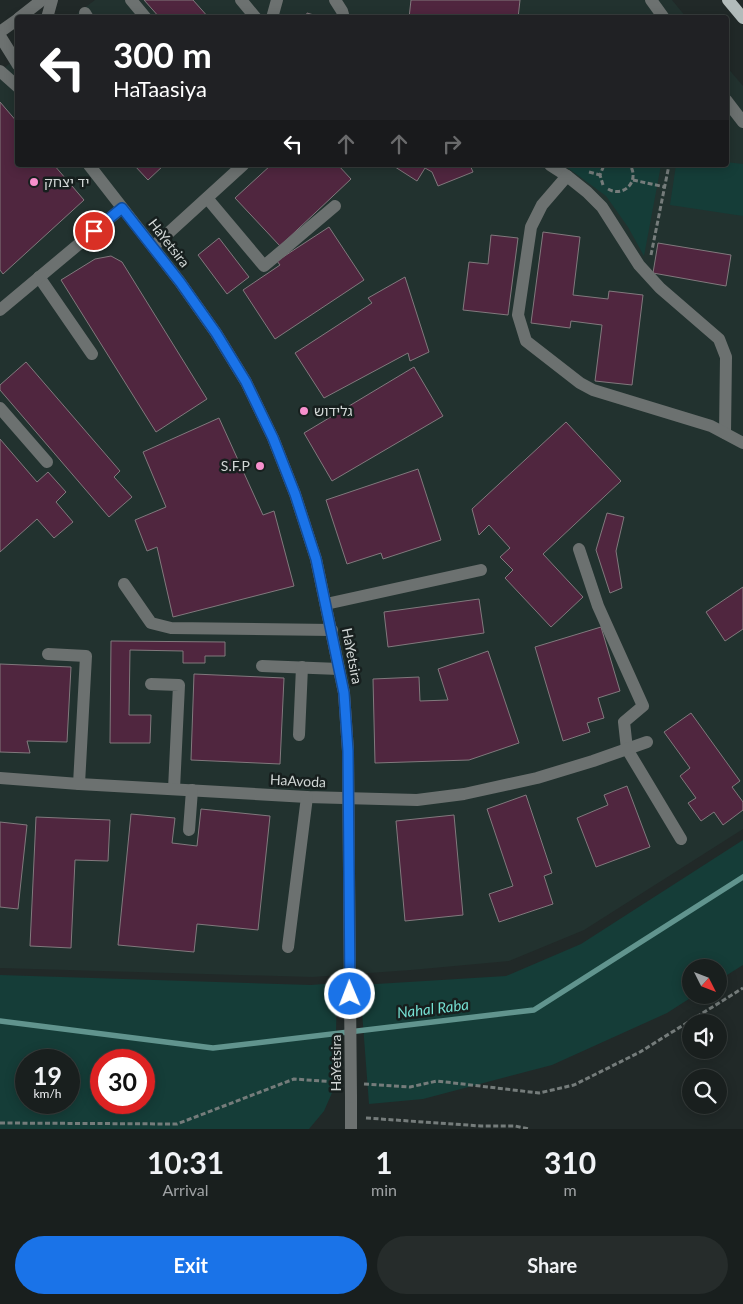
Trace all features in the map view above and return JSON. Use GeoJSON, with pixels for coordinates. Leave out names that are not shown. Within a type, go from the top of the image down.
{"type":"FeatureCollection","features":[{"type":"Feature","properties":{"kind":"main road"},"geometry":{"type":"LineString","coordinates":[[728,0],[743,18]]}},
{"type":"Feature","properties":{"kind":"street"},"geometry":{"type":"LineString","coordinates":[[22,15],[42,0]]}},
{"type":"Feature","properties":{"kind":"street"},"geometry":{"type":"LineString","coordinates":[[48,15],[52,0]]}},
{"type":"Feature","properties":{"kind":"street"},"geometry":{"type":"LineString","coordinates":[[132,0],[144,15]]}},
{"type":"Feature","properties":{"kind":"street"},"geometry":{"type":"LineString","coordinates":[[241,0],[254,15]]}},
{"type":"Feature","properties":{"kind":"street"},"geometry":{"type":"LineString","coordinates":[[273,15],[277,0]]}},
{"type":"Feature","properties":{"kind":"street"},"geometry":{"type":"LineString","coordinates":[[334,0],[343,15]]}},
{"type":"Feature","properties":{"kind":"street"},"geometry":{"type":"LineString","coordinates":[[651,0],[662,15]]}},
{"type":"Feature","properties":{"kind":"street"},"geometry":{"type":"LineString","coordinates":[[0,32],[15,20]]}},
{"type":"Feature","properties":{"kind":"street"},"geometry":{"type":"LineString","coordinates":[[0,36],[15,60]]}},
{"type":"Feature","properties":{"kind":"street"},"geometry":{"type":"LineString","coordinates":[[0,71],[15,84]]}},
{"type":"Feature","properties":{"kind":"street"},"geometry":{"type":"LineString","coordinates":[[729,104],[743,122]]}},
{"type":"Feature","properties":{"kind":"street","name":"HaYetsira"},"geometry":{"type":"LineString","coordinates":[[91,167],[153,247],[216,333],[246,382],[273,438],[295,494],[316,559],[332,630],[346,713],[349,798],[351,1097],[354,1123]]}},
{"type":"Feature","properties":{"kind":"street"},"geometry":{"type":"LineString","coordinates":[[153,247],[241,167]]}},
{"type":"Feature","properties":{"kind":"street"},"geometry":{"type":"LineString","coordinates":[[553,167],[587,192],[602,207],[639,265],[660,288],[719,339],[726,357],[725,433]]}},
{"type":"Feature","properties":{"kind":"street"},"geometry":{"type":"LineString","coordinates":[[567,176],[542,205],[531,227],[518,315],[526,340],[580,383],[594,390],[711,426],[743,443]]}},
{"type":"Feature","properties":{"kind":"street"},"geometry":{"type":"LineString","coordinates":[[207,198],[264,266],[335,206]]}},
{"type":"Feature","properties":{"kind":"street"},"geometry":{"type":"LineString","coordinates":[[0,310],[122,208]]}},
{"type":"Feature","properties":{"kind":"street"},"geometry":{"type":"LineString","coordinates":[[39,277],[92,354]]}},
{"type":"Feature","properties":{"kind":"street"},"geometry":{"type":"LineString","coordinates":[[0,408],[47,462]]}},
{"type":"Feature","properties":{"kind":"street"},"geometry":{"type":"LineString","coordinates":[[579,549],[598,606],[643,706],[624,722],[626,749],[681,839]]}},
{"type":"Feature","properties":{"kind":"street"},"geometry":{"type":"LineString","coordinates":[[326,604],[481,570]]}},
{"type":"Feature","properties":{"kind":"street"},"geometry":{"type":"LineString","coordinates":[[124,584],[151,623],[171,628],[332,630]]}},
{"type":"Feature","properties":{"kind":"street"},"geometry":{"type":"LineString","coordinates":[[48,654],[86,656],[79,784]]}},
{"type":"Feature","properties":{"kind":"street"},"geometry":{"type":"LineString","coordinates":[[262,666],[339,668]]}},
{"type":"Feature","properties":{"kind":"street"},"geometry":{"type":"LineString","coordinates":[[299,735],[302,667]]}},
{"type":"Feature","properties":{"kind":"street"},"geometry":{"type":"LineString","coordinates":[[151,684],[179,685],[174,790]]}},
{"type":"Feature","properties":{"kind":"street","name":"HaAvoda"},"geometry":{"type":"LineString","coordinates":[[0,778],[174,790],[307,797],[417,800],[464,794],[537,778],[647,742]]}},
{"type":"Feature","properties":{"kind":"street"},"geometry":{"type":"LineString","coordinates":[[189,830],[192,790]]}},
{"type":"Feature","properties":{"kind":"street"},"geometry":{"type":"LineString","coordinates":[[288,947],[307,797]]}},
{"type":"Feature","properties":{"kind":"path"},"geometry":{"type":"LineString","coordinates":[[603,167],[600,175],[601,180],[612,191],[627,189],[633,180],[634,174],[631,167]]}},
{"type":"Feature","properties":{"kind":"path"},"geometry":{"type":"LineString","coordinates":[[647,274],[669,167]]}},
{"type":"Feature","properties":{"kind":"path"},"geometry":{"type":"LineString","coordinates":[[633,180],[665,188]]}},
{"type":"Feature","properties":{"kind":"path"},"geometry":{"type":"LineString","coordinates":[[362,1083],[410,1087],[437,1080],[539,1093],[574,1085],[640,1052],[743,988]]}},
{"type":"Feature","properties":{"kind":"path"},"geometry":{"type":"LineString","coordinates":[[0,1123],[177,1124],[294,1079],[342,1082]]}},
{"type":"Feature","properties":{"kind":"path"},"geometry":{"type":"LineString","coordinates":[[354,1123],[515,1126],[529,1129]]}},
{"type":"Feature","properties":{"kind":"shaded area"},"geometry":{"type":"Polygon","coordinates":[[[95,0],[672,0],[684,15],[75,15],[95,0]]]}},
{"type":"Feature","properties":{"kind":"shaded area"},"geometry":{"type":"Polygon","coordinates":[[[15,60],[15,167],[729,167],[729,70],[743,86],[743,829],[584,930],[509,961],[312,977],[0,968],[0,71],[15,60]]]}},
{"type":"Feature","properties":{"kind":"green space"},"geometry":{"type":"Polygon","coordinates":[[[729,162],[743,164],[743,216],[670,205],[676,167],[729,167],[729,162]]]}},
{"type":"Feature","properties":{"kind":"green space"},"geometry":{"type":"Polygon","coordinates":[[[567,167],[661,167],[644,256],[628,227],[606,196],[567,167]]]}},
{"type":"Feature","properties":{"kind":"green space"},"geometry":{"type":"Polygon","coordinates":[[[743,840],[743,965],[728,974],[728,959],[682,959],[682,1003],[667,1013],[552,1065],[423,1099],[369,1104],[360,985],[506,976],[581,944],[743,840]]]}},
{"type":"Feature","properties":{"kind":"green space"},"geometry":{"type":"Polygon","coordinates":[[[0,975],[311,985],[337,983],[335,1086],[324,1111],[309,1129],[0,1129],[0,975]]]}},
{"type":"Feature","properties":{"kind":"building"},"geometry":{"type":"Polygon","coordinates":[[[144,0],[193,0],[206,15],[157,15],[144,0]]]}},
{"type":"Feature","properties":{"kind":"building"},"geometry":{"type":"Polygon","coordinates":[[[411,0],[520,0],[518,15],[409,15],[411,0]]]}},
{"type":"Feature","properties":{"kind":"building","name":"יד יצחק"},"geometry":{"type":"Polygon","coordinates":[[[0,102],[15,120],[15,167],[56,167],[84,200],[3,274],[0,270],[0,102]]]}},
{"type":"Feature","properties":{"kind":"building"},"geometry":{"type":"Polygon","coordinates":[[[136,167],[162,167],[148,180],[136,167]]]}},
{"type":"Feature","properties":{"kind":"building"},"geometry":{"type":"Polygon","coordinates":[[[269,167],[340,167],[351,179],[280,246],[235,198],[269,167]]]}},
{"type":"Feature","properties":{"kind":"building"},"geometry":{"type":"Polygon","coordinates":[[[395,167],[471,167],[473,172],[438,186],[432,172],[425,168],[417,181],[395,167]]]}},
{"type":"Feature","properties":{"kind":"building"},"geometry":{"type":"Polygon","coordinates":[[[329,227],[364,280],[275,339],[243,290],[280,265],[277,261],[329,227]]]}},
{"type":"Feature","properties":{"kind":"building"},"geometry":{"type":"Polygon","coordinates":[[[543,232],[580,237],[573,295],[608,299],[609,291],[643,295],[632,385],[595,381],[602,325],[571,321],[570,328],[531,323],[543,232]]]}},
{"type":"Feature","properties":{"kind":"building"},"geometry":{"type":"Polygon","coordinates":[[[491,235],[518,238],[508,315],[463,310],[469,262],[488,264],[491,235]]]}},
{"type":"Feature","properties":{"kind":"building"},"geometry":{"type":"Polygon","coordinates":[[[219,238],[249,277],[227,294],[198,255],[219,238]]]}},
{"type":"Feature","properties":{"kind":"building"},"geometry":{"type":"Polygon","coordinates":[[[658,243],[731,255],[726,286],[653,273],[658,243]]]}},
{"type":"Feature","properties":{"kind":"building"},"geometry":{"type":"Polygon","coordinates":[[[111,256],[122,262],[207,399],[156,432],[61,280],[95,259],[111,256]]]}},
{"type":"Feature","properties":{"kind":"building"},"geometry":{"type":"Polygon","coordinates":[[[405,277],[429,352],[410,361],[408,353],[324,398],[295,353],[372,303],[368,298],[405,277]]]}},
{"type":"Feature","properties":{"kind":"building"},"geometry":{"type":"Polygon","coordinates":[[[26,362],[120,471],[114,477],[132,497],[109,517],[0,390],[0,385],[26,362]]]}},
{"type":"Feature","properties":{"kind":"building"},"geometry":{"type":"Polygon","coordinates":[[[414,367],[443,416],[332,481],[304,433],[414,367]]]}},
{"type":"Feature","properties":{"kind":"building"},"geometry":{"type":"Polygon","coordinates":[[[219,418],[263,515],[274,511],[294,586],[173,617],[157,547],[147,551],[135,520],[166,507],[143,452],[219,418]]]}},
{"type":"Feature","properties":{"kind":"building"},"geometry":{"type":"Polygon","coordinates":[[[566,422],[621,481],[543,554],[583,597],[551,627],[505,578],[513,570],[500,557],[510,548],[489,525],[479,535],[472,509],[566,422]]]}},
{"type":"Feature","properties":{"kind":"building"},"geometry":{"type":"Polygon","coordinates":[[[0,439],[37,482],[48,472],[66,492],[56,502],[73,522],[54,538],[37,519],[0,552],[0,439]]]}},
{"type":"Feature","properties":{"kind":"building"},"geometry":{"type":"Polygon","coordinates":[[[418,469],[441,540],[383,559],[381,553],[347,564],[326,500],[418,469]]]}},
{"type":"Feature","properties":{"kind":"building"},"geometry":{"type":"Polygon","coordinates":[[[607,513],[624,517],[616,551],[622,588],[610,593],[596,550],[607,513]]]}},
{"type":"Feature","properties":{"kind":"building"},"geometry":{"type":"Polygon","coordinates":[[[743,587],[743,629],[725,641],[706,612],[743,587]]]}},
{"type":"Feature","properties":{"kind":"building"},"geometry":{"type":"Polygon","coordinates":[[[479,599],[484,633],[388,647],[384,612],[479,599]]]}},
{"type":"Feature","properties":{"kind":"building"},"geometry":{"type":"Polygon","coordinates":[[[601,627],[620,691],[598,698],[604,718],[587,723],[590,732],[563,741],[535,647],[601,627]]]}},
{"type":"Feature","properties":{"kind":"building"},"geometry":{"type":"Polygon","coordinates":[[[111,641],[225,642],[225,656],[205,656],[205,663],[183,663],[183,651],[130,650],[129,715],[151,715],[150,743],[110,743],[111,641]]]}},
{"type":"Feature","properties":{"kind":"building"},"geometry":{"type":"Polygon","coordinates":[[[488,651],[519,743],[469,760],[375,763],[373,679],[419,677],[420,701],[448,700],[438,669],[488,651]]]}},
{"type":"Feature","properties":{"kind":"building"},"geometry":{"type":"Polygon","coordinates":[[[0,664],[71,667],[67,742],[27,741],[30,753],[0,752],[0,664]]]}},
{"type":"Feature","properties":{"kind":"building"},"geometry":{"type":"Polygon","coordinates":[[[194,674],[284,678],[280,764],[191,760],[194,674]]]}},
{"type":"Feature","properties":{"kind":"building"},"geometry":{"type":"Polygon","coordinates":[[[691,713],[740,781],[732,787],[743,802],[743,810],[723,825],[714,812],[701,821],[688,803],[696,798],[680,776],[690,768],[664,732],[691,713]]]}},
{"type":"Feature","properties":{"kind":"building"},"geometry":{"type":"Polygon","coordinates":[[[627,786],[650,847],[596,867],[577,818],[608,805],[604,795],[627,786]]]}},
{"type":"Feature","properties":{"kind":"building"},"geometry":{"type":"Polygon","coordinates":[[[526,795],[552,873],[544,876],[553,904],[499,922],[489,894],[513,886],[487,809],[526,795]]]}},
{"type":"Feature","properties":{"kind":"building"},"geometry":{"type":"Polygon","coordinates":[[[201,809],[270,816],[258,930],[197,924],[194,952],[118,945],[131,814],[175,818],[172,843],[197,846],[201,809]]]}},
{"type":"Feature","properties":{"kind":"building"},"geometry":{"type":"Polygon","coordinates":[[[454,815],[463,915],[405,921],[396,821],[454,815]]]}},
{"type":"Feature","properties":{"kind":"building"},"geometry":{"type":"Polygon","coordinates":[[[36,817],[110,820],[108,861],[75,860],[71,948],[30,946],[36,817]]]}},
{"type":"Feature","properties":{"kind":"building"},"geometry":{"type":"Polygon","coordinates":[[[0,822],[27,825],[18,909],[0,907],[0,822]]]}},
{"type":"Feature","properties":{"kind":"waterway","name":"Nahal Raba"},"geometry":{"type":"LineString","coordinates":[[0,1021],[213,1048],[534,1010],[743,877]]}},
{"type":"Feature","properties":{"kind":"place","name":"יד יצחק"},"geometry":{"type":"Point","coordinates":[34,182]}},
{"type":"Feature","properties":{"kind":"place","name":"גלידוש"},"geometry":{"type":"Point","coordinates":[304,411]}},
{"type":"Feature","properties":{"kind":"place","name":"S.F.P"},"geometry":{"type":"Point","coordinates":[260,466]}},
{"type":"Feature","properties":{"kind":"route"},"geometry":{"type":"LineString","coordinates":[[94,231],[122,208],[171,271],[216,333],[246,382],[273,438],[295,494],[316,559],[344,693],[348,751],[350,994]]}}]}
